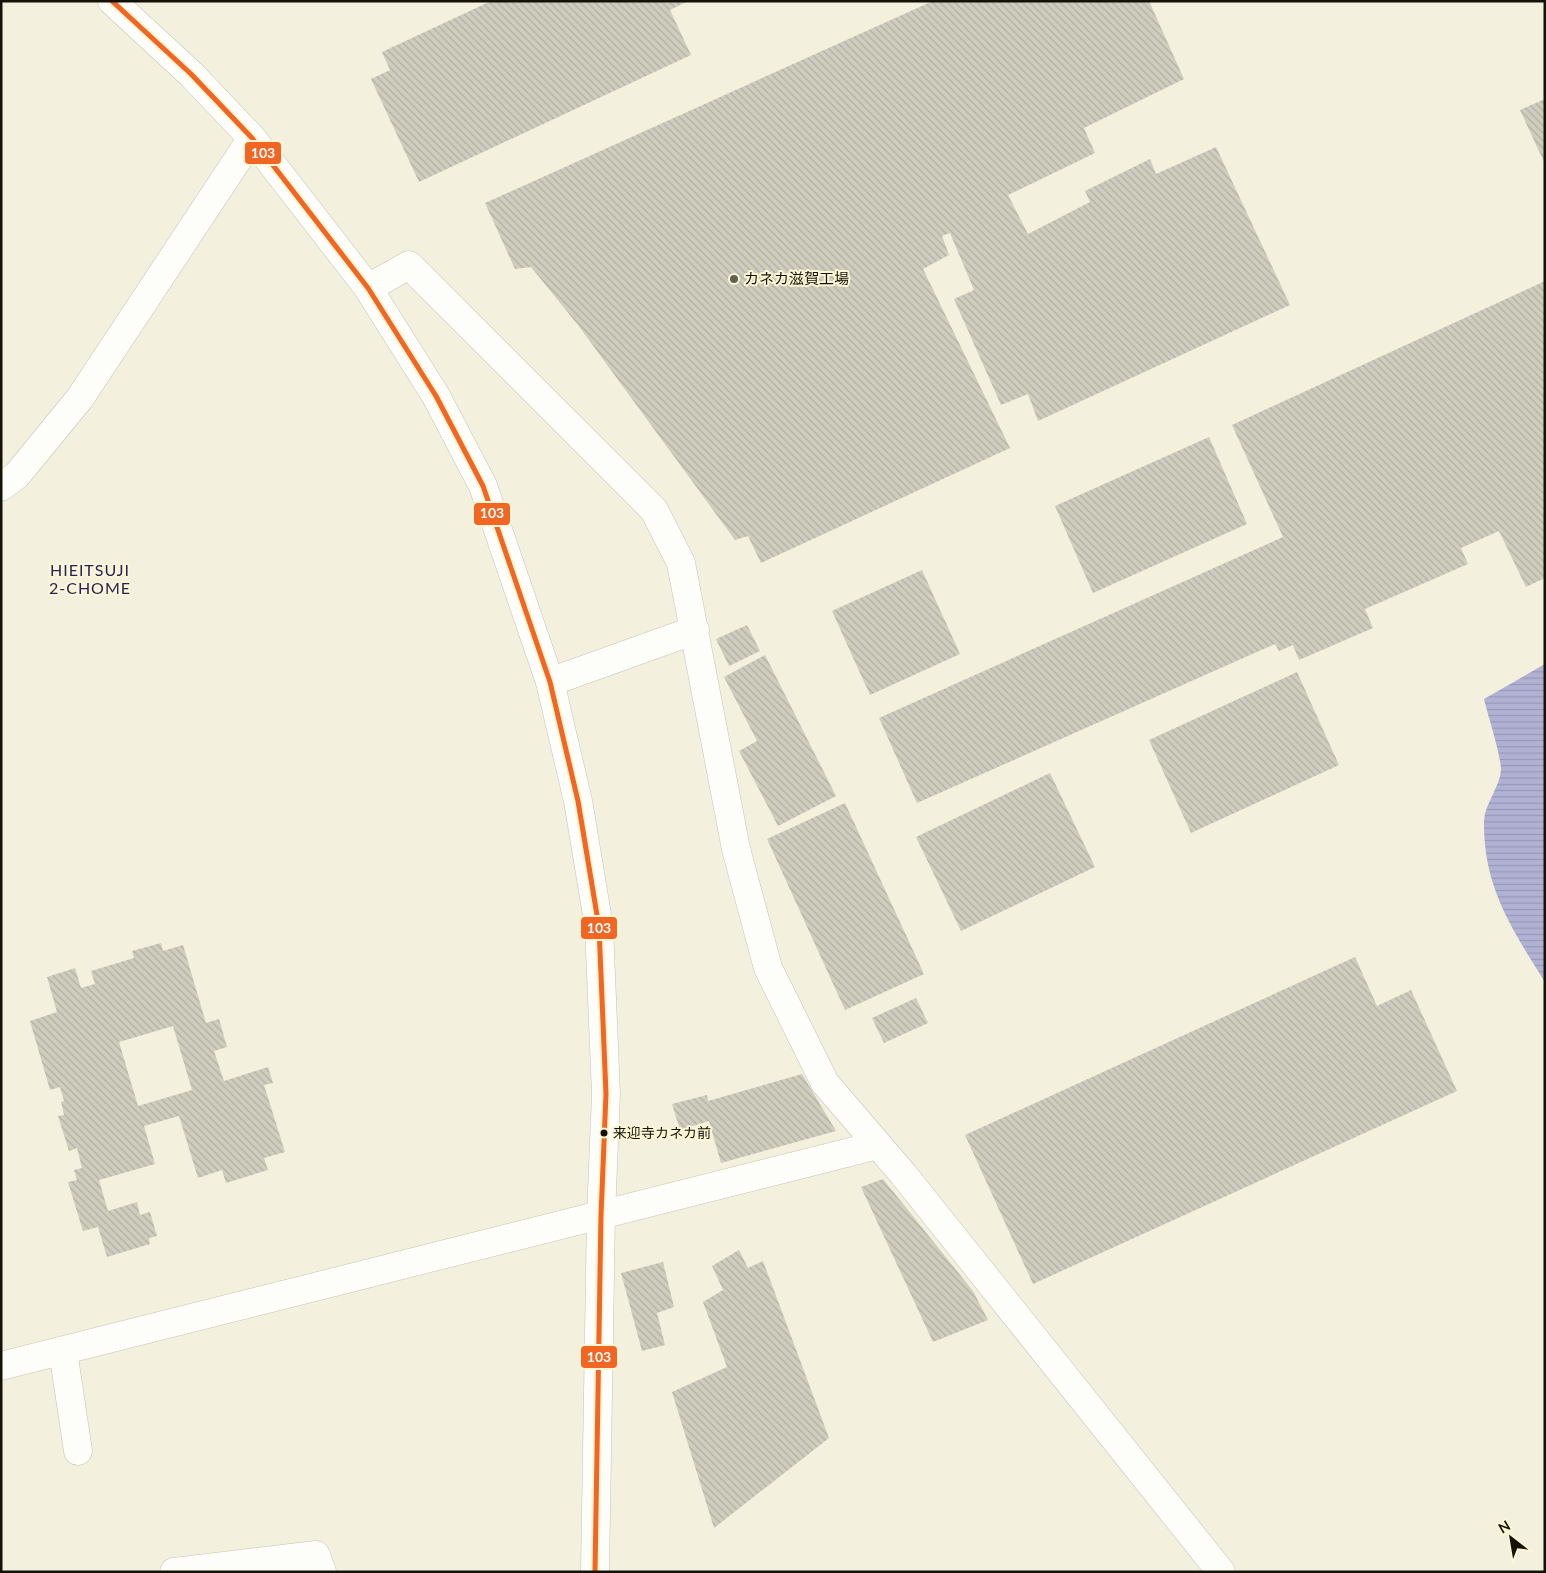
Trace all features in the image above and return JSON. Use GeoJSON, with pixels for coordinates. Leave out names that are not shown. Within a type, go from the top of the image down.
{"type":"FeatureCollection","features":[{"type":"Feature","properties":{"kind":"street"},"geometry":{"type":"LineString","coordinates":[[112,1],[191,74],[252,138],[368,288],[436,396],[482,486],[550,682],[578,801],[599,927],[606,1094],[601,1215],[595,1572]]}},
{"type":"Feature","properties":{"kind":"street"},"geometry":{"type":"LineString","coordinates":[[1,487],[17,474],[80,398],[252,138]]}},
{"type":"Feature","properties":{"kind":"street"},"geometry":{"type":"LineString","coordinates":[[368,288],[409,265],[654,510],[681,563],[736,849],[768,968],[824,1083],[933,1211],[1221,1572]]}},
{"type":"Feature","properties":{"kind":"street"},"geometry":{"type":"LineString","coordinates":[[550,682],[695,630]]}},
{"type":"Feature","properties":{"kind":"street"},"geometry":{"type":"LineString","coordinates":[[1,1366],[878,1145]]}},
{"type":"Feature","properties":{"kind":"street"},"geometry":{"type":"LineString","coordinates":[[62,1351],[78,1451]]}},
{"type":"Feature","properties":{"kind":"street"},"geometry":{"type":"LineString","coordinates":[[174,1572],[316,1554],[322,1572]]}},
{"type":"Feature","properties":{"kind":"water"},"geometry":{"type":"Polygon","coordinates":[[[1545,664],[1545,982],[1501,906],[1488,866],[1484,821],[1501,770],[1497,745],[1484,699],[1545,664]]]}},
{"type":"Feature","properties":{"kind":"building"},"geometry":{"type":"Polygon","coordinates":[[[491,1],[688,1],[670,10],[691,55],[419,182],[371,79],[390,70],[382,52],[491,1]]]}},
{"type":"Feature","properties":{"kind":"building","name":"カネカ滋賀工場"},"geometry":{"type":"Polygon","coordinates":[[[933,1],[1149,1],[1184,79],[1084,128],[1095,153],[1008,195],[1028,234],[1090,202],[1085,191],[1150,159],[1156,174],[1216,147],[1290,305],[1038,421],[1028,394],[1001,405],[954,299],[974,290],[950,233],[942,236],[949,255],[923,269],[1010,448],[761,563],[748,536],[735,540],[578,325],[531,267],[515,269],[485,203],[933,1]]]}},
{"type":"Feature","properties":{"kind":"building"},"geometry":{"type":"Polygon","coordinates":[[[1545,99],[1545,164],[1520,110],[1545,99]]]}},
{"type":"Feature","properties":{"kind":"building"},"geometry":{"type":"Polygon","coordinates":[[[1545,281],[1545,578],[1526,587],[1499,531],[1461,548],[1468,564],[1365,609],[1373,628],[1299,660],[1293,645],[1279,651],[1275,644],[917,803],[879,718],[1283,537],[1232,425],[1545,281]]]}},
{"type":"Feature","properties":{"kind":"building"},"geometry":{"type":"Polygon","coordinates":[[[1209,437],[1247,524],[1093,593],[1055,506],[1209,437]]]}},
{"type":"Feature","properties":{"kind":"building"},"geometry":{"type":"Polygon","coordinates":[[[922,570],[960,654],[870,695],[832,611],[922,570]]]}},
{"type":"Feature","properties":{"kind":"building"},"geometry":{"type":"Polygon","coordinates":[[[747,625],[760,651],[729,666],[716,639],[747,625]]]}},
{"type":"Feature","properties":{"kind":"building"},"geometry":{"type":"Polygon","coordinates":[[[765,655],[836,796],[778,826],[739,751],[757,741],[724,677],[765,655]]]}},
{"type":"Feature","properties":{"kind":"building"},"geometry":{"type":"Polygon","coordinates":[[[1297,672],[1339,765],[1191,833],[1149,740],[1297,672]]]}},
{"type":"Feature","properties":{"kind":"building"},"geometry":{"type":"Polygon","coordinates":[[[1050,773],[1095,867],[961,931],[916,837],[1050,773]]]}},
{"type":"Feature","properties":{"kind":"building"},"geometry":{"type":"Polygon","coordinates":[[[845,803],[924,974],[845,1010],[767,839],[845,803]]]}},
{"type":"Feature","properties":{"kind":"building"},"geometry":{"type":"Polygon","coordinates":[[[161,943],[163,951],[183,945],[206,1023],[219,1019],[227,1047],[214,1051],[224,1081],[268,1067],[273,1083],[264,1085],[285,1152],[264,1158],[268,1170],[226,1183],[222,1170],[198,1178],[179,1116],[144,1126],[155,1164],[99,1180],[108,1211],[137,1202],[140,1215],[150,1212],[157,1236],[149,1238],[150,1244],[107,1257],[98,1227],[83,1231],[68,1182],[77,1180],[74,1170],[82,1168],[77,1148],[69,1151],[58,1116],[64,1115],[61,1102],[64,1101],[60,1087],[50,1090],[30,1021],[57,1012],[47,977],[75,968],[81,988],[95,984],[91,971],[134,958],[132,951],[161,943]],[[173,1026],[119,1042],[138,1106],[192,1090],[173,1026]]]}},
{"type":"Feature","properties":{"kind":"building"},"geometry":{"type":"Polygon","coordinates":[[[1355,957],[1377,1006],[1411,990],[1457,1091],[1033,1284],[965,1135],[1355,957]]]}},
{"type":"Feature","properties":{"kind":"building"},"geometry":{"type":"Polygon","coordinates":[[[916,998],[928,1023],[884,1043],[872,1018],[916,998]]]}},
{"type":"Feature","properties":{"kind":"building"},"geometry":{"type":"Polygon","coordinates":[[[802,1074],[836,1131],[721,1163],[709,1121],[680,1130],[672,1104],[707,1095],[708,1101],[802,1074]]]}},
{"type":"Feature","properties":{"kind":"building"},"geometry":{"type":"Polygon","coordinates":[[[883,1179],[973,1291],[988,1320],[933,1342],[861,1187],[883,1179]]]}},
{"type":"Feature","properties":{"kind":"building"},"geometry":{"type":"Polygon","coordinates":[[[739,1250],[748,1268],[763,1261],[829,1438],[714,1528],[672,1392],[727,1367],[703,1302],[723,1290],[712,1266],[739,1250]]]}},
{"type":"Feature","properties":{"kind":"building"},"geometry":{"type":"Polygon","coordinates":[[[663,1262],[674,1307],[657,1313],[665,1345],[642,1351],[621,1273],[663,1262]]]}},
{"type":"Feature","properties":{"kind":"transit line","name":"103"},"geometry":{"type":"LineString","coordinates":[[112,1],[191,74],[252,138],[368,288],[436,396],[483,486],[550,682],[578,801],[599,927],[606,1094],[601,1215],[595,1572]]}},
{"type":"Feature","properties":{"kind":"place","name":"カネカ滋賀工場"},"geometry":{"type":"Point","coordinates":[734,279]}},
{"type":"Feature","properties":{"kind":"place","name":"来迎寺カネカ前"},"geometry":{"type":"Point","coordinates":[604,1133]}},
{"type":"Feature","properties":{"kind":"district","name":"HIEITSUJI 2-CHOME"},"geometry":{"type":"Point","coordinates":[90,579]}}]}
